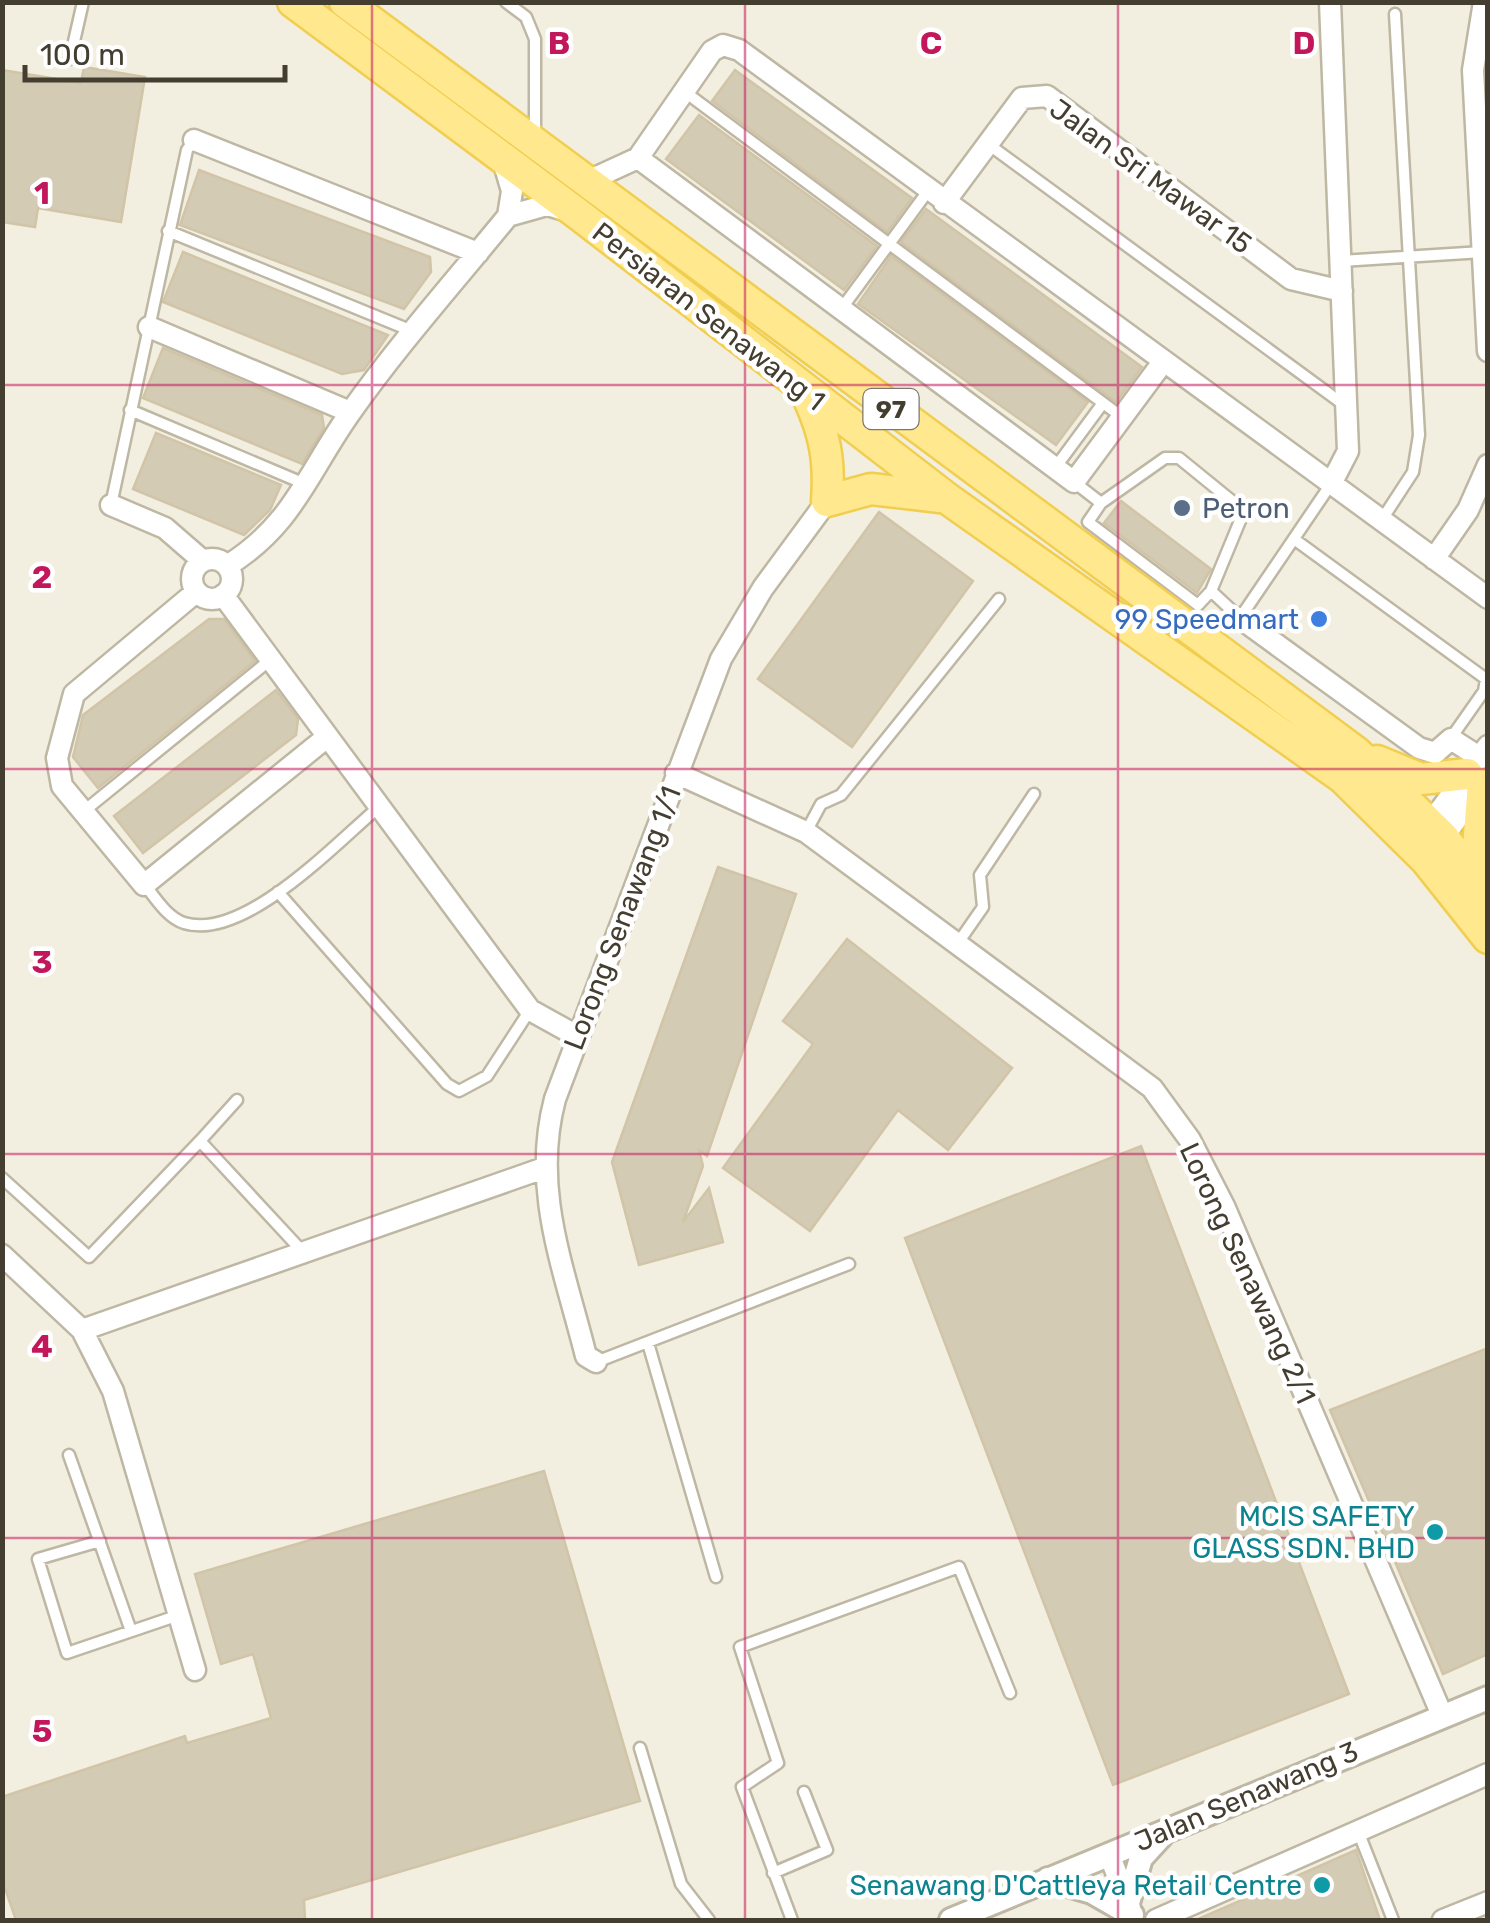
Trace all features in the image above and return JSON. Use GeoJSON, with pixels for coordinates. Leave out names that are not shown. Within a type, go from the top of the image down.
{"type":"FeatureCollection","features":[{"type":"Feature","properties":{"kind":"main road","name":"Persiaran Senawang 1"},"geometry":{"type":"LineString","coordinates":[[293,2],[578,214],[948,499],[1428,841],[1488,896]]}},
{"type":"Feature","properties":{"kind":"main road","name":"Persiaran Senawang 1"},"geometry":{"type":"LineString","coordinates":[[346,2],[1178,606],[1356,752],[1428,841],[1488,938]]}},
{"type":"Feature","properties":{"kind":"main road"},"geometry":{"type":"LineString","coordinates":[[805,390],[825,434],[830,460],[827,501],[871,488],[893,488],[948,499]]}},
{"type":"Feature","properties":{"kind":"main road"},"geometry":{"type":"LineString","coordinates":[[1356,752],[1421,779],[1481,768],[1477,828],[1488,878]]}},
{"type":"Feature","properties":{"kind":"street"},"geometry":{"type":"LineString","coordinates":[[1330,2],[1348,451],[1331,484]]}},
{"type":"Feature","properties":{"kind":"street"},"geometry":{"type":"LineString","coordinates":[[1484,2],[1473,70],[1482,122],[1482,252],[1488,351]]}},
{"type":"Feature","properties":{"kind":"street"},"geometry":{"type":"LineString","coordinates":[[588,181],[638,158],[712,52],[723,44],[740,50],[1488,598]]}},
{"type":"Feature","properties":{"kind":"street","name":"Jalan Sri Mawar 15"},"geometry":{"type":"LineString","coordinates":[[936,197],[988,144],[1022,98],[1047,96],[1291,280],[1342,291]]}},
{"type":"Feature","properties":{"kind":"street"},"geometry":{"type":"LineString","coordinates":[[194,140],[478,253]]}},
{"type":"Feature","properties":{"kind":"street"},"geometry":{"type":"LineString","coordinates":[[227,566],[262,544],[350,412],[508,216],[512,192],[501,156]]}},
{"type":"Feature","properties":{"kind":"street"},"geometry":{"type":"LineString","coordinates":[[638,158],[1074,482],[1163,362]]}},
{"type":"Feature","properties":{"kind":"street"},"geometry":{"type":"LineString","coordinates":[[508,216],[547,205],[578,214]]}},
{"type":"Feature","properties":{"kind":"street"},"geometry":{"type":"LineString","coordinates":[[149,328],[350,412]]}},
{"type":"Feature","properties":{"kind":"street"},"geometry":{"type":"LineString","coordinates":[[1434,559],[1468,510],[1488,465]]}},
{"type":"Feature","properties":{"kind":"street","name":"Lorong Senawang 1/1"},"geometry":{"type":"LineString","coordinates":[[596,1362],[586,1356],[544,1192],[545,1135],[577,1036],[676,773],[732,640],[763,588],[827,501]]}},
{"type":"Feature","properties":{"kind":"street"},"geometry":{"type":"LineString","coordinates":[[111,505],[165,528],[203,561]]}},
{"type":"Feature","properties":{"kind":"street"},"geometry":{"type":"LineString","coordinates":[[216,559],[227,566],[231,585],[223,595],[212,599],[196,592],[192,575],[203,561],[216,559]]}},
{"type":"Feature","properties":{"kind":"street"},"geometry":{"type":"LineString","coordinates":[[196,592],[74,694],[57,758],[62,786],[144,885],[327,737]]}},
{"type":"Feature","properties":{"kind":"street"},"geometry":{"type":"LineString","coordinates":[[223,595],[530,1010],[577,1036]]}},
{"type":"Feature","properties":{"kind":"street"},"geometry":{"type":"LineString","coordinates":[[1240,618],[1419,748],[1435,753],[1450,739],[1481,768],[1428,841]]}},
{"type":"Feature","properties":{"kind":"street","name":"Lorong Senawang 2/1"},"geometry":{"type":"LineString","coordinates":[[676,773],[806,832],[1152,1088],[1190,1140],[1224,1206],[1442,1715]]}},
{"type":"Feature","properties":{"kind":"street"},"geometry":{"type":"LineString","coordinates":[[82,1330],[544,1168]]}},
{"type":"Feature","properties":{"kind":"street"},"geometry":{"type":"LineString","coordinates":[[2,1255],[82,1330],[113,1391],[195,1670]]}},
{"type":"Feature","properties":{"kind":"street","name":"Jalan Senawang 3"},"geometry":{"type":"LineString","coordinates":[[952,1920],[1488,1698]]}},
{"type":"Feature","properties":{"kind":"street"},"geometry":{"type":"LineString","coordinates":[[1156,1920],[1488,1774]]}},
{"type":"Feature","properties":{"kind":"street"},"geometry":{"type":"LineString","coordinates":[[1132,1913],[1141,1858],[1168,1828]]}},
{"type":"Feature","properties":{"kind":"street"},"geometry":{"type":"LineString","coordinates":[[1109,1854],[1132,1913]]}},
{"type":"Feature","properties":{"kind":"street"},"geometry":{"type":"LineString","coordinates":[[1048,1879],[1092,1892],[1132,1913]]}},
{"type":"Feature","properties":{"kind":"street"},"geometry":{"type":"LineString","coordinates":[[1443,1920],[1488,1902]]}},
{"type":"Feature","properties":{"kind":"lane"},"geometry":{"type":"LineString","coordinates":[[70,60],[83,2]]}},
{"type":"Feature","properties":{"kind":"lane"},"geometry":{"type":"LineString","coordinates":[[506,2],[526,16],[535,39],[534,142]]}},
{"type":"Feature","properties":{"kind":"lane"},"geometry":{"type":"LineString","coordinates":[[1382,520],[1418,458],[1412,256],[1396,14]]}},
{"type":"Feature","properties":{"kind":"lane"},"geometry":{"type":"LineString","coordinates":[[684,91],[1122,417]]}},
{"type":"Feature","properties":{"kind":"lane"},"geometry":{"type":"LineString","coordinates":[[111,505],[168,231],[187,150],[194,140]]}},
{"type":"Feature","properties":{"kind":"lane"},"geometry":{"type":"LineString","coordinates":[[988,144],[1347,408]]}},
{"type":"Feature","properties":{"kind":"lane"},"geometry":{"type":"LineString","coordinates":[[841,309],[889,244],[936,197]]}},
{"type":"Feature","properties":{"kind":"lane"},"geometry":{"type":"LineString","coordinates":[[168,231],[415,332]]}},
{"type":"Feature","properties":{"kind":"lane"},"geometry":{"type":"LineString","coordinates":[[1341,261],[1482,252]]}},
{"type":"Feature","properties":{"kind":"lane"},"geometry":{"type":"LineString","coordinates":[[1055,468],[1103,403]]}},
{"type":"Feature","properties":{"kind":"lane"},"geometry":{"type":"LineString","coordinates":[[130,410],[305,484]]}},
{"type":"Feature","properties":{"kind":"lane"},"geometry":{"type":"LineString","coordinates":[[1097,546],[1088,522],[1101,503],[1165,458],[1179,458],[1238,506],[1242,516],[1211,591],[1198,605],[1178,606]]}},
{"type":"Feature","properties":{"kind":"lane"},"geometry":{"type":"LineString","coordinates":[[1074,482],[1101,503]]}},
{"type":"Feature","properties":{"kind":"lane"},"geometry":{"type":"LineString","coordinates":[[1211,591],[1240,618],[1331,484]]}},
{"type":"Feature","properties":{"kind":"lane"},"geometry":{"type":"LineString","coordinates":[[1294,538],[1486,679],[1484,691],[1450,739]]}},
{"type":"Feature","properties":{"kind":"lane"},"geometry":{"type":"LineString","coordinates":[[806,832],[821,804],[841,795],[999,599]]}},
{"type":"Feature","properties":{"kind":"lane"},"geometry":{"type":"LineString","coordinates":[[84,812],[270,660]]}},
{"type":"Feature","properties":{"kind":"lane"},"geometry":{"type":"LineString","coordinates":[[957,944],[983,907],[980,875],[1034,794]]}},
{"type":"Feature","properties":{"kind":"lane"},"geometry":{"type":"LineString","coordinates":[[144,885],[168,913],[184,922],[206,925],[247,914],[380,806]]}},
{"type":"Feature","properties":{"kind":"lane"},"geometry":{"type":"LineString","coordinates":[[278,892],[447,1084],[459,1091],[487,1076],[530,1010]]}},
{"type":"Feature","properties":{"kind":"lane"},"geometry":{"type":"LineString","coordinates":[[2,1178],[90,1257],[237,1100]]}},
{"type":"Feature","properties":{"kind":"lane"},"geometry":{"type":"LineString","coordinates":[[200,1141],[303,1252]]}},
{"type":"Feature","properties":{"kind":"lane"},"geometry":{"type":"LineString","coordinates":[[596,1362],[849,1264]]}},
{"type":"Feature","properties":{"kind":"lane"},"geometry":{"type":"LineString","coordinates":[[648,1342],[716,1578]]}},
{"type":"Feature","properties":{"kind":"lane"},"geometry":{"type":"LineString","coordinates":[[69,1454],[131,1632]]}},
{"type":"Feature","properties":{"kind":"lane"},"geometry":{"type":"LineString","coordinates":[[100,1541],[38,1559],[67,1653],[179,1615]]}},
{"type":"Feature","properties":{"kind":"lane"},"geometry":{"type":"LineString","coordinates":[[792,1920],[742,1787],[778,1763],[740,1647],[959,1567],[1010,1693]]}},
{"type":"Feature","properties":{"kind":"lane"},"geometry":{"type":"LineString","coordinates":[[640,1748],[681,1884],[709,1920]]}},
{"type":"Feature","properties":{"kind":"lane"},"geometry":{"type":"LineString","coordinates":[[773,1872],[827,1850],[804,1792]]}},
{"type":"Feature","properties":{"kind":"lane"},"geometry":{"type":"LineString","coordinates":[[1358,1831],[1393,1920]]}},
{"type":"Feature","properties":{"kind":"building"},"geometry":{"type":"Polygon","coordinates":[[[84,67],[145,77],[121,222],[38,208],[35,227],[2,222],[2,70],[81,83],[84,67]]]}},
{"type":"Feature","properties":{"kind":"building"},"geometry":{"type":"Polygon","coordinates":[[[735,70],[912,198],[887,232],[712,101],[735,70]]]}},
{"type":"Feature","properties":{"kind":"building"},"geometry":{"type":"Polygon","coordinates":[[[699,115],[877,246],[844,290],[666,159],[699,115]]]}},
{"type":"Feature","properties":{"kind":"building"},"geometry":{"type":"Polygon","coordinates":[[[199,170],[430,257],[431,272],[404,309],[180,225],[199,170]]]}},
{"type":"Feature","properties":{"kind":"building"},"geometry":{"type":"Polygon","coordinates":[[[926,209],[1142,367],[1116,402],[901,242],[926,209]]]}},
{"type":"Feature","properties":{"kind":"building"},"geometry":{"type":"Polygon","coordinates":[[[183,252],[388,335],[364,370],[342,374],[163,302],[183,252]]]}},
{"type":"Feature","properties":{"kind":"building"},"geometry":{"type":"Polygon","coordinates":[[[891,256],[1088,402],[1056,445],[858,304],[891,256]]]}},
{"type":"Feature","properties":{"kind":"building"},"geometry":{"type":"Polygon","coordinates":[[[163,348],[322,415],[324,428],[302,464],[143,398],[163,348]]]}},
{"type":"Feature","properties":{"kind":"building"},"geometry":{"type":"Polygon","coordinates":[[[156,433],[281,485],[270,510],[244,535],[133,489],[156,433]]]}},
{"type":"Feature","properties":{"kind":"building"},"geometry":{"type":"Polygon","coordinates":[[[1121,501],[1211,569],[1197,593],[1104,523],[1121,501]]]}},
{"type":"Feature","properties":{"kind":"building"},"geometry":{"type":"Polygon","coordinates":[[[879,512],[973,581],[852,747],[758,679],[879,512]]]}},
{"type":"Feature","properties":{"kind":"building"},"geometry":{"type":"Polygon","coordinates":[[[209,619],[224,619],[255,661],[98,788],[73,757],[83,715],[209,619]]]}},
{"type":"Feature","properties":{"kind":"building"},"geometry":{"type":"Polygon","coordinates":[[[276,690],[298,719],[296,735],[143,853],[114,816],[276,690]]]}},
{"type":"Feature","properties":{"kind":"building"},"geometry":{"type":"Polygon","coordinates":[[[718,867],[796,894],[707,1156],[699,1150],[703,1166],[683,1222],[709,1188],[723,1242],[639,1265],[612,1162],[718,867]]]}},
{"type":"Feature","properties":{"kind":"building"},"geometry":{"type":"Polygon","coordinates":[[[847,939],[1012,1068],[948,1150],[898,1110],[810,1231],[723,1168],[813,1044],[783,1021],[847,939]]]}},
{"type":"Feature","properties":{"kind":"building"},"geometry":{"type":"Polygon","coordinates":[[[1141,1146],[1349,1694],[1113,1785],[905,1238],[1141,1146]]]}},
{"type":"Feature","properties":{"kind":"building","name":"MCIS SAFETY GLASS SDN. BHD"},"geometry":{"type":"Polygon","coordinates":[[[1488,1348],[1488,1654],[1443,1674],[1330,1410],[1488,1348]]]}},
{"type":"Feature","properties":{"kind":"building"},"geometry":{"type":"Polygon","coordinates":[[[544,1471],[640,1801],[304,1900],[305,1920],[16,1920],[2,1880],[2,1797],[185,1736],[187,1743],[271,1718],[253,1654],[221,1664],[195,1574],[544,1471]]]}},
{"type":"Feature","properties":{"kind":"building","name":"Senawang D'Cattleya Retail Centre"},"geometry":{"type":"Polygon","coordinates":[[[1356,1850],[1380,1920],[1196,1920],[1356,1850]]]}},
{"type":"Feature","properties":{"kind":"place","name":"Petron"},"geometry":{"type":"Point","coordinates":[1182,508]}},
{"type":"Feature","properties":{"kind":"place","name":"99 Speedmart"},"geometry":{"type":"Point","coordinates":[1319,619]}},
{"type":"Feature","properties":{"kind":"place","name":"MCIS SAFETY GLASS SDN. BHD"},"geometry":{"type":"Point","coordinates":[1435,1532]}},
{"type":"Feature","properties":{"kind":"place","name":"Senawang D'Cattleya Retail Centre"},"geometry":{"type":"Point","coordinates":[1322,1885]}}]}
